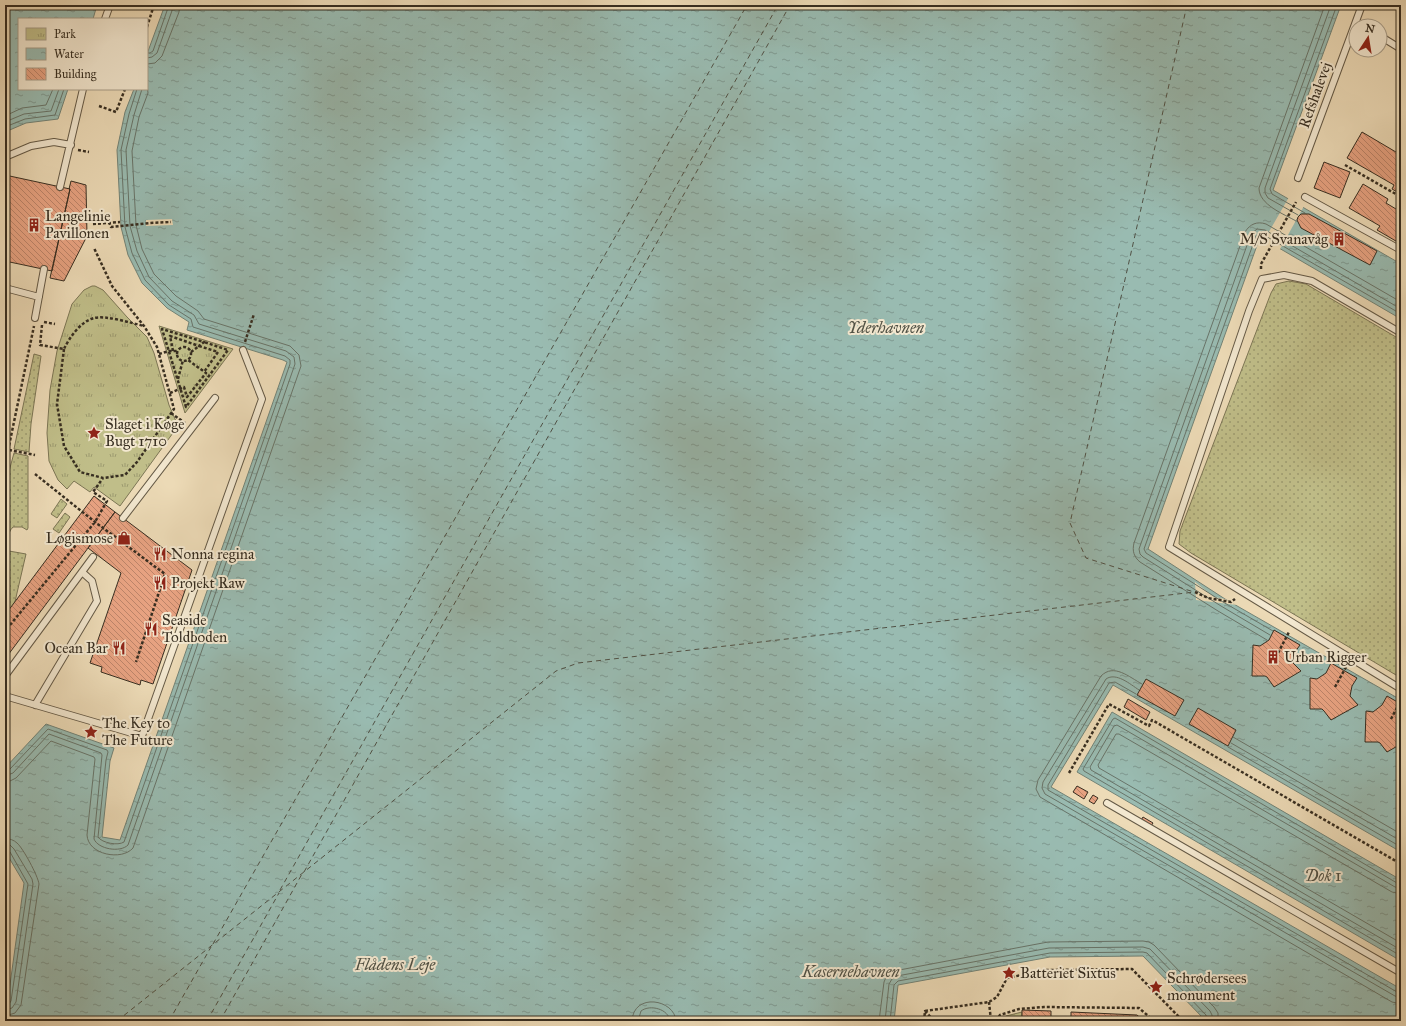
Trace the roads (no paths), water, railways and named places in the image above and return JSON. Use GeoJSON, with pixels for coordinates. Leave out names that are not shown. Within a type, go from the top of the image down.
{"type":"FeatureCollection","features":[{"type":"Feature","properties":{"kind":"lane"},"geometry":{"type":"LineString","coordinates":[[105,18],[110,5]]}},
{"type":"Feature","properties":{"kind":"lane","name":"Refshalevej"},"geometry":{"type":"LineString","coordinates":[[1357,18],[1362,5]]}},
{"type":"Feature","properties":{"kind":"lane"},"geometry":{"type":"LineString","coordinates":[[1388,41],[1401,49]]}},
{"type":"Feature","properties":{"kind":"lane","name":"Refshalevej"},"geometry":{"type":"LineString","coordinates":[[1298,178],[1348,44]]}},
{"type":"Feature","properties":{"kind":"lane"},"geometry":{"type":"LineString","coordinates":[[60,187],[83,90]]}},
{"type":"Feature","properties":{"kind":"lane"},"geometry":{"type":"LineString","coordinates":[[5,157],[31,146],[54,142],[71,145]]}},
{"type":"Feature","properties":{"kind":"lane"},"geometry":{"type":"LineString","coordinates":[[1305,197],[1401,250]]}},
{"type":"Feature","properties":{"kind":"lane"},"geometry":{"type":"LineString","coordinates":[[35,318],[44,269]]}},
{"type":"Feature","properties":{"kind":"lane"},"geometry":{"type":"LineString","coordinates":[[1401,333],[1312,281],[1284,275],[1262,279],[1249,311],[1169,547],[1401,689]]}},
{"type":"Feature","properties":{"kind":"lane"},"geometry":{"type":"LineString","coordinates":[[5,288],[39,297]]}},
{"type":"Feature","properties":{"kind":"lane"},"geometry":{"type":"LineString","coordinates":[[5,696],[142,736],[262,398],[243,350]]}},
{"type":"Feature","properties":{"kind":"lane"},"geometry":{"type":"LineString","coordinates":[[123,518],[215,398]]}},
{"type":"Feature","properties":{"kind":"lane"},"geometry":{"type":"LineString","coordinates":[[5,676],[93,557]]}},
{"type":"Feature","properties":{"kind":"lane"},"geometry":{"type":"LineString","coordinates":[[35,705],[97,601],[92,581],[82,572]]}},
{"type":"Feature","properties":{"kind":"lane"},"geometry":{"type":"LineString","coordinates":[[1107,803],[1401,973]]}},
{"type":"Feature","properties":{"kind":"water"},"geometry":{"type":"Polygon","coordinates":[[[5,5],[97,5],[93,18],[18,18],[18,90],[68,90],[58,119],[26,123],[5,132],[5,5]]]}},
{"type":"Feature","properties":{"kind":"water"},"geometry":{"type":"Polygon","coordinates":[[[165,5],[1341,5],[1273,190],[1401,264],[1401,319],[1260,237],[1148,549],[1225,599],[1401,700],[1401,852],[1113,685],[1051,787],[1401,989],[1401,1021],[1203,1021],[1203,1018],[1143,956],[1050,957],[898,985],[894,1021],[670,1021],[648,1017],[647,1021],[5,1021],[24,883],[5,851],[5,768],[46,724],[114,748],[110,761],[102,837],[120,840],[287,362],[187,330],[189,322],[167,308],[142,283],[128,255],[121,227],[117,150],[125,112],[134,90],[148,90],[148,51],[165,5]]]}},
{"type":"Feature","properties":{"kind":"water","name":"Dok 1"},"geometry":{"type":"Polygon","coordinates":[[[1112,712],[1401,880],[1401,961],[1077,772],[1112,712]]]}},
{"type":"Feature","properties":{"kind":"place","name":"Langelinie Pavillonen"},"geometry":{"type":"Point","coordinates":[34,225]}},
{"type":"Feature","properties":{"kind":"place","name":"M/S Svanavåg"},"geometry":{"type":"Point","coordinates":[1339,239]}},
{"type":"Feature","properties":{"kind":"place","name":"Slaget i Køge Bugt 1710"},"geometry":{"type":"Point","coordinates":[94,433]}},
{"type":"Feature","properties":{"kind":"place","name":"Løgismose"},"geometry":{"type":"Point","coordinates":[124,538]}},
{"type":"Feature","properties":{"kind":"place","name":"Nonna regina"},"geometry":{"type":"Point","coordinates":[160,554]}},
{"type":"Feature","properties":{"kind":"place","name":"Projekt Raw"},"geometry":{"type":"Point","coordinates":[160,583]}},
{"type":"Feature","properties":{"kind":"place","name":"Seaside Toldboden"},"geometry":{"type":"Point","coordinates":[151,629]}},
{"type":"Feature","properties":{"kind":"place","name":"Ocean Bar"},"geometry":{"type":"Point","coordinates":[119,648]}},
{"type":"Feature","properties":{"kind":"place","name":"Urban Rigger"},"geometry":{"type":"Point","coordinates":[1273,657]}},
{"type":"Feature","properties":{"kind":"place","name":"The Key to The Future"},"geometry":{"type":"Point","coordinates":[91,732]}},
{"type":"Feature","properties":{"kind":"place","name":"Batteriet Sixtus"},"geometry":{"type":"Point","coordinates":[1009,973]}},
{"type":"Feature","properties":{"kind":"place","name":"Schrødersees monument"},"geometry":{"type":"Point","coordinates":[1156,987]}},
{"type":"Feature","properties":{"kind":"water label","name":"Yderhavnen"},"geometry":{"type":"Point","coordinates":[886,327]}},
{"type":"Feature","properties":{"kind":"water label","name":"Flådens Leje"},"geometry":{"type":"Point","coordinates":[395,964]}},
{"type":"Feature","properties":{"kind":"water label","name":"Kasernehavnen"},"geometry":{"type":"Point","coordinates":[851,971]}}]}
